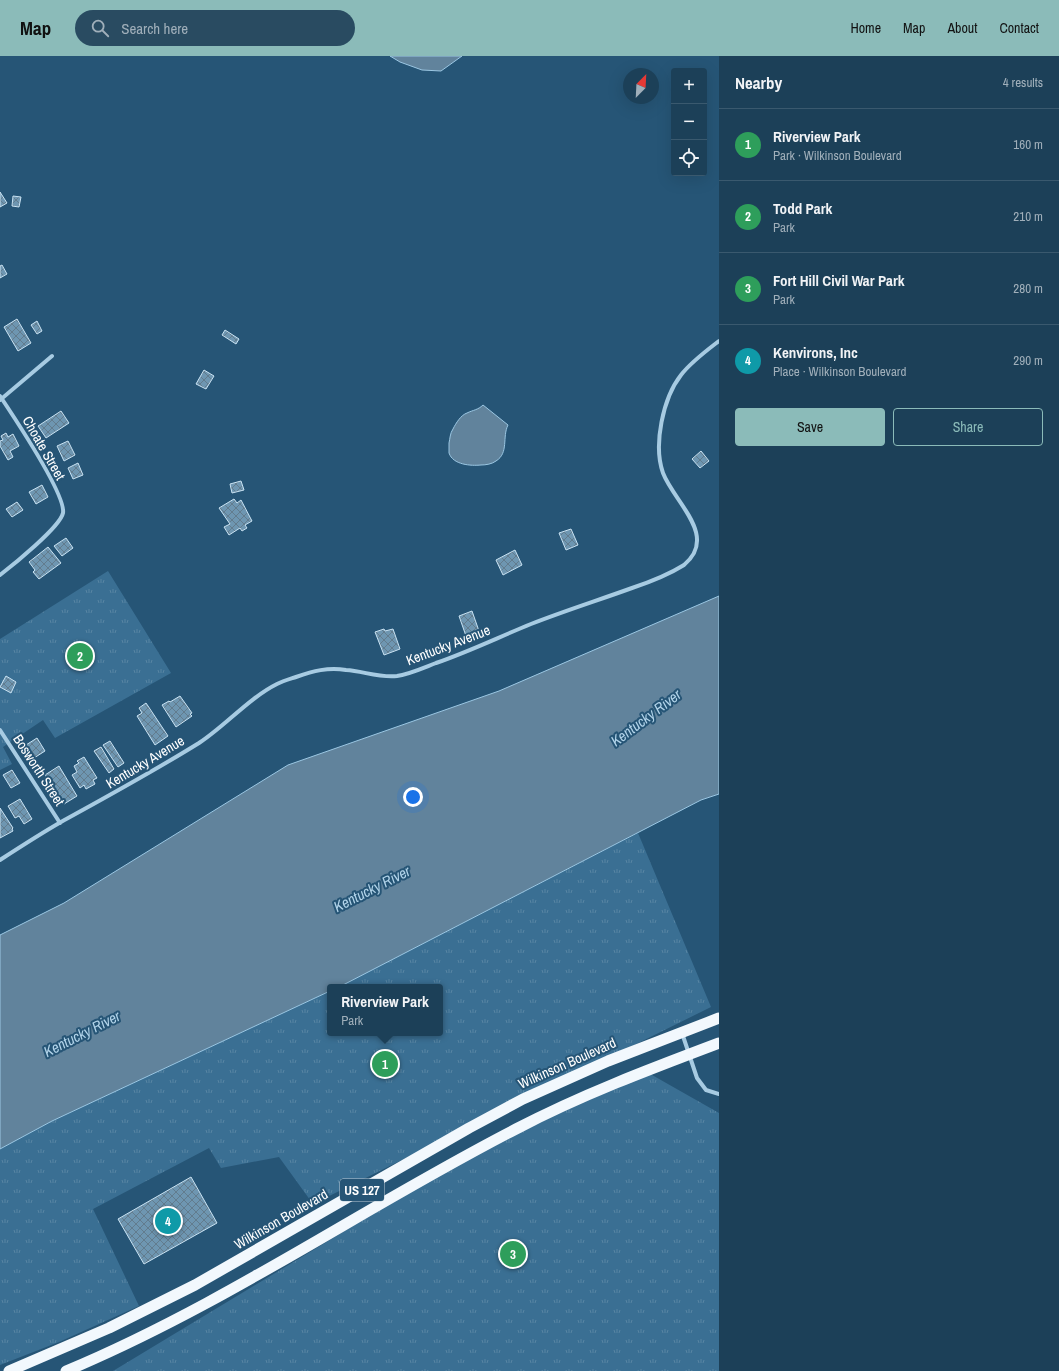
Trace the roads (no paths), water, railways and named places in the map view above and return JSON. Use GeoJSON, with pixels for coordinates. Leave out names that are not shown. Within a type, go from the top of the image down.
{"type":"FeatureCollection","features":[{"type":"Feature","properties":{"kind":"highway","name":"Wilkinson Boulevard"},"geometry":{"type":"LineString","coordinates":[[8,1371],[109,1328],[195,1285],[469,1128],[524,1099],[608,1061],[719,1018]]}},
{"type":"Feature","properties":{"kind":"highway","name":"US 127"},"geometry":{"type":"LineString","coordinates":[[66,1371],[137,1339],[195,1310],[515,1129],[574,1100],[719,1043]]}},
{"type":"Feature","properties":{"kind":"street","name":"Kentucky Avenue"},"geometry":{"type":"LineString","coordinates":[[0,860],[60,823],[140,779],[203,740],[246,706],[276,685],[313,671],[331,668],[380,676],[396,676],[411,673],[460,655],[533,623],[644,584],[685,564],[694,555],[699,544],[699,533],[695,522],[670,488],[662,471],[659,449],[661,428],[666,405],[680,376],[691,364],[719,341]]}},
{"type":"Feature","properties":{"kind":"street"},"geometry":{"type":"LineString","coordinates":[[1,398],[52,356]]}},
{"type":"Feature","properties":{"kind":"street","name":"Choate Street"},"geometry":{"type":"LineString","coordinates":[[0,574],[47,534],[58,523],[63,514],[62,501],[54,484],[32,446],[1,398]]}},
{"type":"Feature","properties":{"kind":"street","name":"Bosworth Street"},"geometry":{"type":"LineString","coordinates":[[0,730],[60,823]]}},
{"type":"Feature","properties":{"kind":"street"},"geometry":{"type":"LineString","coordinates":[[682,1032],[697,1078],[703,1088],[710,1092],[719,1094]]}},
{"type":"Feature","properties":{"kind":"water"},"geometry":{"type":"Polygon","coordinates":[[[390,56],[462,56],[441,71],[422,70],[400,62],[390,56]]]}},
{"type":"Feature","properties":{"kind":"water"},"geometry":{"type":"Polygon","coordinates":[[[483,405],[508,425],[503,454],[496,461],[487,465],[463,464],[454,460],[449,453],[451,432],[457,422],[465,414],[483,405]]]}},
{"type":"Feature","properties":{"kind":"water","name":"Kentucky River"},"geometry":{"type":"Polygon","coordinates":[[[719,596],[719,794],[701,800],[345,984],[327,984],[327,992],[52,1121],[0,1149],[0,935],[64,903],[288,765],[499,691],[719,596]]]}},
{"type":"Feature","properties":{"kind":"place","name":"Todd Park"},"geometry":{"type":"Point","coordinates":[80,656]}},
{"type":"Feature","properties":{"kind":"place","name":"Riverview Park"},"geometry":{"type":"Point","coordinates":[385,1064]}},
{"type":"Feature","properties":{"kind":"place","name":"Kenvirons, Inc"},"geometry":{"type":"Point","coordinates":[168,1221]}},
{"type":"Feature","properties":{"kind":"place","name":"Fort Hill Civil War Park"},"geometry":{"type":"Point","coordinates":[513,1254]}}]}
